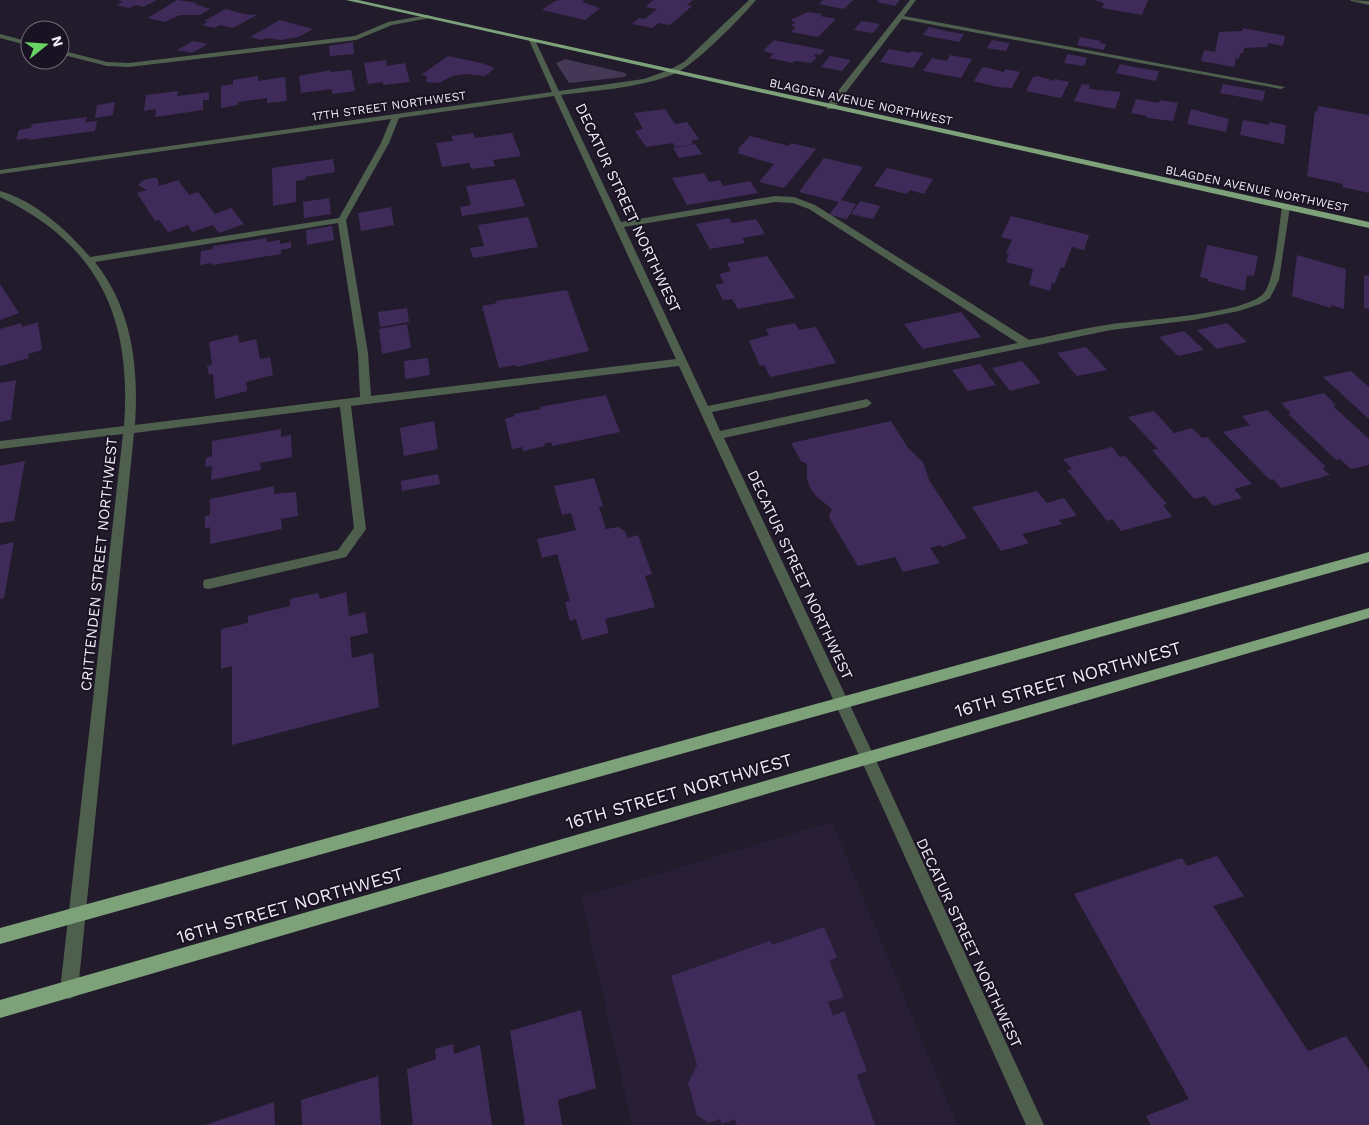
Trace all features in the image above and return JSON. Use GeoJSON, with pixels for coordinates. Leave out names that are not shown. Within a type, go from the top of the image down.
{"type":"FeatureCollection","features":[{"type":"Feature","properties":{"kind":"main road","name":"BLAGDEN AVENUE NORTHWEST"},"geometry":{"type":"LineString","coordinates":[[349,0],[1369,226]]}},
{"type":"Feature","properties":{"kind":"main road"},"geometry":{"type":"LineString","coordinates":[[0,936],[1369,557]]}},
{"type":"Feature","properties":{"kind":"main road","name":"16TH STREET NORTHWEST"},"geometry":{"type":"LineString","coordinates":[[0,1009],[1369,613]]}},
{"type":"Feature","properties":{"kind":"street","name":"17TH STREET NORTHWEST"},"geometry":{"type":"LineString","coordinates":[[0,172],[645,81],[672,72],[687,64],[753,0]]}},
{"type":"Feature","properties":{"kind":"street"},"geometry":{"type":"LineString","coordinates":[[830,107],[913,0]]}},
{"type":"Feature","properties":{"kind":"street"},"geometry":{"type":"LineString","coordinates":[[1353,0],[1369,3]]}},
{"type":"Feature","properties":{"kind":"street"},"geometry":{"type":"LineString","coordinates":[[70,55],[107,64],[129,65],[356,38],[390,23],[428,17]]}},
{"type":"Feature","properties":{"kind":"street"},"geometry":{"type":"LineString","coordinates":[[900,17],[1281,88]]}},
{"type":"Feature","properties":{"kind":"street"},"geometry":{"type":"LineString","coordinates":[[0,36],[20,41]]}},
{"type":"Feature","properties":{"kind":"street","name":"DECATUR STREET NORTHWEST"},"geometry":{"type":"LineString","coordinates":[[532,40],[868,759],[1035,1125]]}},
{"type":"Feature","properties":{"kind":"street"},"geometry":{"type":"LineString","coordinates":[[366,401],[362,353],[342,220],[349,202],[391,132],[396,116]]}},
{"type":"Feature","properties":{"kind":"street","name":"CRITTENDEN STREET NORTHWEST"},"geometry":{"type":"LineString","coordinates":[[0,194],[53,226],[87,260],[111,293],[125,336],[131,386],[129,430],[69,990]]}},
{"type":"Feature","properties":{"kind":"street"},"geometry":{"type":"LineString","coordinates":[[618,225],[758,201],[775,199],[794,200],[812,207],[1026,343]]}},
{"type":"Feature","properties":{"kind":"street"},"geometry":{"type":"LineString","coordinates":[[705,410],[1026,343],[1111,327],[1150,323],[1253,306],[1268,296],[1274,278],[1286,207]]}},
{"type":"Feature","properties":{"kind":"street"},"geometry":{"type":"LineString","coordinates":[[87,260],[342,220]]}},
{"type":"Feature","properties":{"kind":"street"},"geometry":{"type":"LineString","coordinates":[[0,445],[682,362]]}},
{"type":"Feature","properties":{"kind":"street"},"geometry":{"type":"LineString","coordinates":[[716,436],[867,403]]}},
{"type":"Feature","properties":{"kind":"street"},"geometry":{"type":"LineString","coordinates":[[209,584],[342,554],[360,529],[345,404]]}},
{"type":"Feature","properties":{"kind":"shaded area"},"geometry":{"type":"Polygon","coordinates":[[[565,59],[627,75],[624,77],[569,83],[556,63],[565,59]]]}},
{"type":"Feature","properties":{"kind":"shaded area"},"geometry":{"type":"Polygon","coordinates":[[[832,822],[957,1125],[632,1125],[581,897],[832,822]]]}},
{"type":"Feature","properties":{"kind":"building"},"geometry":{"type":"Polygon","coordinates":[[[118,0],[157,0],[143,7],[136,5],[129,8],[116,5],[123,2],[118,0]]]}},
{"type":"Feature","properties":{"kind":"building"},"geometry":{"type":"Polygon","coordinates":[[[177,0],[198,3],[195,4],[210,9],[200,15],[180,15],[165,22],[148,18],[177,0]]]}},
{"type":"Feature","properties":{"kind":"building"},"geometry":{"type":"Polygon","coordinates":[[[585,0],[582,2],[600,8],[585,20],[542,10],[555,1],[585,0]]]}},
{"type":"Feature","properties":{"kind":"building"},"geometry":{"type":"Polygon","coordinates":[[[654,0],[693,0],[687,5],[692,6],[670,25],[659,23],[652,28],[632,24],[639,18],[645,19],[657,9],[645,7],[654,0]]]}},
{"type":"Feature","properties":{"kind":"building"},"geometry":{"type":"Polygon","coordinates":[[[823,0],[853,0],[844,9],[819,4],[823,0]]]}},
{"type":"Feature","properties":{"kind":"building"},"geometry":{"type":"Polygon","coordinates":[[[879,0],[900,0],[895,6],[877,2],[879,0]]]}},
{"type":"Feature","properties":{"kind":"building"},"geometry":{"type":"Polygon","coordinates":[[[1094,0],[1148,0],[1142,15],[1102,8],[1104,3],[1094,0]]]}},
{"type":"Feature","properties":{"kind":"building"},"geometry":{"type":"Polygon","coordinates":[[[226,9],[257,15],[233,28],[220,25],[214,28],[202,25],[208,22],[204,21],[226,9]]]}},
{"type":"Feature","properties":{"kind":"building"},"geometry":{"type":"Polygon","coordinates":[[[808,12],[836,19],[818,37],[791,32],[796,27],[791,26],[795,22],[792,19],[808,12]]]}},
{"type":"Feature","properties":{"kind":"building"},"geometry":{"type":"Polygon","coordinates":[[[280,20],[313,29],[298,37],[281,40],[265,38],[262,40],[250,37],[280,20]]]}},
{"type":"Feature","properties":{"kind":"building"},"geometry":{"type":"Polygon","coordinates":[[[861,21],[880,24],[873,33],[854,30],[861,21]]]}},
{"type":"Feature","properties":{"kind":"building"},"geometry":{"type":"Polygon","coordinates":[[[929,27],[964,34],[959,42],[923,35],[929,27]]]}},
{"type":"Feature","properties":{"kind":"building"},"geometry":{"type":"Polygon","coordinates":[[[1243,28],[1285,36],[1283,46],[1268,43],[1267,47],[1244,48],[1243,53],[1240,53],[1239,59],[1236,58],[1234,67],[1201,61],[1204,50],[1215,52],[1219,32],[1242,31],[1243,28]]]}},
{"type":"Feature","properties":{"kind":"building"},"geometry":{"type":"Polygon","coordinates":[[[1080,37],[1101,41],[1100,43],[1106,44],[1104,50],[1077,45],[1080,37]]]}},
{"type":"Feature","properties":{"kind":"building"},"geometry":{"type":"Polygon","coordinates":[[[774,40],[825,50],[820,55],[816,54],[814,56],[817,57],[811,63],[795,61],[792,63],[769,58],[774,54],[763,51],[774,40]]]}},
{"type":"Feature","properties":{"kind":"building"},"geometry":{"type":"Polygon","coordinates":[[[992,40],[1010,43],[1006,51],[987,48],[992,40]]]}},
{"type":"Feature","properties":{"kind":"building"},"geometry":{"type":"Polygon","coordinates":[[[193,41],[208,44],[192,53],[177,50],[193,41]]]}},
{"type":"Feature","properties":{"kind":"building"},"geometry":{"type":"Polygon","coordinates":[[[353,42],[354,54],[330,56],[329,46],[353,42]]]}},
{"type":"Feature","properties":{"kind":"building"},"geometry":{"type":"Polygon","coordinates":[[[889,49],[910,53],[911,51],[923,53],[913,68],[880,62],[889,49]]]}},
{"type":"Feature","properties":{"kind":"building"},"geometry":{"type":"Polygon","coordinates":[[[1068,54],[1087,58],[1084,66],[1064,63],[1068,54]]]}},
{"type":"Feature","properties":{"kind":"building"},"geometry":{"type":"Polygon","coordinates":[[[950,55],[972,59],[961,78],[923,71],[932,58],[947,61],[950,55]]]}},
{"type":"Feature","properties":{"kind":"building"},"geometry":{"type":"Polygon","coordinates":[[[448,56],[495,68],[485,76],[466,74],[452,76],[439,83],[426,82],[427,76],[421,75],[448,56]]]}},
{"type":"Feature","properties":{"kind":"building"},"geometry":{"type":"Polygon","coordinates":[[[830,56],[851,60],[842,71],[821,67],[830,56]]]}},
{"type":"Feature","properties":{"kind":"building"},"geometry":{"type":"Polygon","coordinates":[[[386,60],[387,66],[405,63],[410,82],[383,85],[383,82],[368,84],[364,63],[386,60]]]}},
{"type":"Feature","properties":{"kind":"building"},"geometry":{"type":"Polygon","coordinates":[[[1120,64],[1159,71],[1156,81],[1116,73],[1120,64]]]}},
{"type":"Feature","properties":{"kind":"building"},"geometry":{"type":"Polygon","coordinates":[[[985,67],[1004,72],[1005,69],[1020,72],[1012,88],[997,87],[974,81],[982,68],[985,67]]]}},
{"type":"Feature","properties":{"kind":"building"},"geometry":{"type":"Polygon","coordinates":[[[331,70],[331,72],[351,70],[355,91],[332,94],[332,89],[301,93],[299,76],[331,70]]]}},
{"type":"Feature","properties":{"kind":"building"},"geometry":{"type":"Polygon","coordinates":[[[258,76],[258,81],[285,77],[287,101],[267,103],[267,98],[238,102],[238,105],[221,108],[221,86],[233,84],[233,80],[258,76]]]}},
{"type":"Feature","properties":{"kind":"building"},"geometry":{"type":"Polygon","coordinates":[[[1038,76],[1054,81],[1055,79],[1069,82],[1061,98],[1026,91],[1033,77],[1038,76]]]}},
{"type":"Feature","properties":{"kind":"building"},"geometry":{"type":"Polygon","coordinates":[[[1082,84],[1090,85],[1089,89],[1121,92],[1115,109],[1074,101],[1082,84]]]}},
{"type":"Feature","properties":{"kind":"building"},"geometry":{"type":"Polygon","coordinates":[[[1223,84],[1265,91],[1263,101],[1220,93],[1223,84]]]}},
{"type":"Feature","properties":{"kind":"building"},"geometry":{"type":"Polygon","coordinates":[[[178,91],[177,96],[209,92],[209,100],[203,100],[203,110],[155,117],[156,109],[144,111],[146,95],[178,91]]]}},
{"type":"Feature","properties":{"kind":"building"},"geometry":{"type":"Polygon","coordinates":[[[1136,99],[1159,103],[1160,100],[1178,103],[1173,121],[1147,118],[1147,116],[1131,113],[1136,99]]]}},
{"type":"Feature","properties":{"kind":"building"},"geometry":{"type":"Polygon","coordinates":[[[115,102],[113,115],[95,118],[97,105],[115,102]]]}},
{"type":"Feature","properties":{"kind":"building"},"geometry":{"type":"Polygon","coordinates":[[[1318,106],[1369,115],[1369,193],[1342,187],[1343,184],[1307,176],[1315,111],[1317,112],[1318,106]]]}},
{"type":"Feature","properties":{"kind":"building"},"geometry":{"type":"Polygon","coordinates":[[[665,109],[675,124],[687,122],[699,139],[691,141],[693,144],[675,147],[673,143],[646,147],[635,131],[643,129],[634,113],[665,109]]]}},
{"type":"Feature","properties":{"kind":"building"},"geometry":{"type":"Polygon","coordinates":[[[1191,109],[1229,119],[1226,132],[1187,124],[1191,109]]]}},
{"type":"Feature","properties":{"kind":"building"},"geometry":{"type":"Polygon","coordinates":[[[87,117],[85,122],[97,121],[95,131],[16,140],[19,130],[31,128],[32,124],[87,117]]]}},
{"type":"Feature","properties":{"kind":"building"},"geometry":{"type":"Polygon","coordinates":[[[1243,120],[1269,125],[1269,122],[1286,125],[1284,144],[1240,135],[1243,120]]]}},
{"type":"Feature","properties":{"kind":"building"},"geometry":{"type":"Polygon","coordinates":[[[473,133],[475,138],[512,133],[521,156],[493,160],[495,166],[471,169],[469,163],[442,167],[436,143],[453,141],[451,136],[473,133]]]}},
{"type":"Feature","properties":{"kind":"building"},"geometry":{"type":"Polygon","coordinates":[[[750,136],[789,146],[791,143],[816,149],[784,188],[759,182],[774,164],[737,153],[740,150],[738,149],[750,136]]]}},
{"type":"Feature","properties":{"kind":"building"},"geometry":{"type":"Polygon","coordinates":[[[695,144],[702,154],[679,158],[673,148],[695,144]]]}},
{"type":"Feature","properties":{"kind":"building"},"geometry":{"type":"Polygon","coordinates":[[[824,158],[863,167],[841,200],[856,204],[847,219],[829,215],[839,202],[799,192],[824,158]]]}},
{"type":"Feature","properties":{"kind":"building"},"geometry":{"type":"Polygon","coordinates":[[[333,159],[335,172],[305,177],[305,180],[296,181],[296,202],[273,206],[272,168],[333,159]]]}},
{"type":"Feature","properties":{"kind":"building"},"geometry":{"type":"Polygon","coordinates":[[[887,168],[933,179],[924,194],[910,190],[907,194],[874,186],[887,168]]]}},
{"type":"Feature","properties":{"kind":"building"},"geometry":{"type":"Polygon","coordinates":[[[704,173],[709,182],[720,180],[723,186],[750,181],[758,193],[687,205],[672,178],[704,173]]]}},
{"type":"Feature","properties":{"kind":"building"},"geometry":{"type":"Polygon","coordinates":[[[157,178],[159,186],[178,180],[189,195],[198,192],[215,214],[231,208],[244,224],[219,233],[213,225],[192,232],[188,225],[168,232],[159,220],[155,221],[137,193],[147,190],[138,185],[142,181],[157,178]]]}},
{"type":"Feature","properties":{"kind":"building"},"geometry":{"type":"Polygon","coordinates":[[[515,179],[525,206],[462,216],[460,207],[471,205],[466,186],[515,179]]]}},
{"type":"Feature","properties":{"kind":"building"},"geometry":{"type":"Polygon","coordinates":[[[329,198],[331,214],[304,218],[303,202],[329,198]]]}},
{"type":"Feature","properties":{"kind":"building"},"geometry":{"type":"Polygon","coordinates":[[[860,201],[880,206],[873,219],[851,214],[860,201]]]}},
{"type":"Feature","properties":{"kind":"building"},"geometry":{"type":"Polygon","coordinates":[[[391,207],[394,225],[361,231],[358,213],[391,207]]]}},
{"type":"Feature","properties":{"kind":"building"},"geometry":{"type":"Polygon","coordinates":[[[1011,216],[1089,235],[1084,250],[1072,247],[1064,268],[1061,267],[1055,283],[1052,283],[1050,291],[1029,285],[1033,269],[1006,262],[1009,254],[1006,253],[1012,240],[1001,237],[1011,216]]]}},
{"type":"Feature","properties":{"kind":"building"},"geometry":{"type":"Polygon","coordinates":[[[528,217],[538,247],[473,258],[470,248],[484,246],[478,225],[528,217]]]}},
{"type":"Feature","properties":{"kind":"building"},"geometry":{"type":"Polygon","coordinates":[[[729,218],[732,223],[756,219],[765,234],[742,238],[745,243],[710,249],[696,224],[729,218]]]}},
{"type":"Feature","properties":{"kind":"building"},"geometry":{"type":"Polygon","coordinates":[[[332,226],[334,240],[307,245],[306,230],[332,226]]]}},
{"type":"Feature","properties":{"kind":"building"},"geometry":{"type":"Polygon","coordinates":[[[267,238],[267,242],[280,240],[280,244],[291,242],[291,248],[281,250],[281,254],[212,265],[212,263],[200,265],[201,251],[213,249],[213,246],[267,238]]]}},
{"type":"Feature","properties":{"kind":"building"},"geometry":{"type":"Polygon","coordinates":[[[1207,245],[1258,256],[1254,276],[1247,275],[1245,291],[1207,281],[1208,279],[1200,277],[1207,245]]]}},
{"type":"Feature","properties":{"kind":"building"},"geometry":{"type":"Polygon","coordinates":[[[1297,255],[1346,269],[1344,309],[1331,305],[1331,308],[1292,296],[1297,255]]]}},
{"type":"Feature","properties":{"kind":"building"},"geometry":{"type":"Polygon","coordinates":[[[767,256],[795,298],[738,309],[732,299],[723,300],[715,285],[724,283],[719,274],[731,271],[727,263],[767,256]]]}},
{"type":"Feature","properties":{"kind":"building"},"geometry":{"type":"Polygon","coordinates":[[[1364,275],[1369,276],[1369,309],[1364,308],[1364,275]]]}},
{"type":"Feature","properties":{"kind":"building"},"geometry":{"type":"Polygon","coordinates":[[[0,284],[19,313],[0,320],[0,284]]]}},
{"type":"Feature","properties":{"kind":"building"},"geometry":{"type":"Polygon","coordinates":[[[567,290],[589,351],[516,367],[515,365],[499,368],[482,306],[497,303],[496,301],[567,290]]]}},
{"type":"Feature","properties":{"kind":"building"},"geometry":{"type":"Polygon","coordinates":[[[407,308],[409,322],[380,327],[378,312],[407,308]]]}},
{"type":"Feature","properties":{"kind":"building"},"geometry":{"type":"Polygon","coordinates":[[[961,312],[981,337],[923,349],[904,324],[961,312]]]}},
{"type":"Feature","properties":{"kind":"building"},"geometry":{"type":"Polygon","coordinates":[[[38,322],[42,350],[28,354],[29,358],[0,366],[0,329],[21,323],[22,327],[38,322]]]}},
{"type":"Feature","properties":{"kind":"building"},"geometry":{"type":"Polygon","coordinates":[[[795,323],[799,330],[816,327],[836,363],[770,377],[764,365],[760,366],[749,341],[769,335],[766,329],[795,323]]]}},
{"type":"Feature","properties":{"kind":"building"},"geometry":{"type":"Polygon","coordinates":[[[1227,323],[1247,342],[1217,349],[1197,330],[1227,323]]]}},
{"type":"Feature","properties":{"kind":"building"},"geometry":{"type":"Polygon","coordinates":[[[407,324],[411,348],[382,354],[379,329],[407,324]]]}},
{"type":"Feature","properties":{"kind":"building"},"geometry":{"type":"Polygon","coordinates":[[[1184,331],[1204,350],[1178,356],[1159,337],[1184,331]]]}},
{"type":"Feature","properties":{"kind":"building"},"geometry":{"type":"Polygon","coordinates":[[[238,335],[239,343],[256,339],[260,359],[270,357],[273,375],[246,382],[247,391],[215,399],[213,374],[209,375],[207,366],[212,365],[209,342],[238,335]]]}},
{"type":"Feature","properties":{"kind":"building"},"geometry":{"type":"Polygon","coordinates":[[[1086,347],[1107,370],[1077,376],[1057,353],[1086,347]]]}},
{"type":"Feature","properties":{"kind":"building"},"geometry":{"type":"Polygon","coordinates":[[[428,358],[430,375],[405,379],[404,361],[428,358]]]}},
{"type":"Feature","properties":{"kind":"building"},"geometry":{"type":"Polygon","coordinates":[[[1022,361],[1041,383],[1010,391],[992,368],[1022,361]]]}},
{"type":"Feature","properties":{"kind":"building"},"geometry":{"type":"Polygon","coordinates":[[[980,364],[996,385],[968,391],[952,370],[980,364]]]}},
{"type":"Feature","properties":{"kind":"building"},"geometry":{"type":"Polygon","coordinates":[[[1351,371],[1369,387],[1369,419],[1323,377],[1351,371]]]}},
{"type":"Feature","properties":{"kind":"building"},"geometry":{"type":"Polygon","coordinates":[[[16,380],[11,420],[0,422],[0,383],[16,380]]]}},
{"type":"Feature","properties":{"kind":"building"},"geometry":{"type":"Polygon","coordinates":[[[1324,393],[1336,405],[1333,406],[1369,439],[1369,465],[1351,469],[1340,459],[1336,460],[1288,414],[1291,413],[1281,403],[1324,393]]]}},
{"type":"Feature","properties":{"kind":"building"},"geometry":{"type":"Polygon","coordinates":[[[606,395],[620,432],[552,446],[551,442],[544,444],[545,446],[523,451],[522,447],[512,449],[505,419],[515,416],[514,414],[541,409],[540,407],[606,395]]]}},
{"type":"Feature","properties":{"kind":"building"},"geometry":{"type":"Polygon","coordinates":[[[1267,410],[1326,467],[1322,468],[1330,475],[1281,488],[1273,479],[1270,480],[1223,432],[1250,425],[1242,416],[1267,410]]]}},
{"type":"Feature","properties":{"kind":"building"},"geometry":{"type":"Polygon","coordinates":[[[1154,411],[1174,433],[1192,428],[1202,438],[1207,437],[1252,484],[1234,489],[1242,498],[1213,506],[1205,496],[1194,499],[1152,450],[1158,449],[1128,417],[1154,411]]]}},
{"type":"Feature","properties":{"kind":"building"},"geometry":{"type":"Polygon","coordinates":[[[434,421],[438,449],[404,456],[400,428],[434,421]]]}},
{"type":"Feature","properties":{"kind":"building"},"geometry":{"type":"Polygon","coordinates":[[[891,421],[908,448],[923,462],[929,480],[967,538],[942,547],[940,545],[930,548],[940,563],[903,572],[895,557],[858,566],[830,519],[829,515],[832,509],[817,497],[810,488],[807,478],[807,464],[801,461],[791,443],[891,421]]]}},
{"type":"Feature","properties":{"kind":"building"},"geometry":{"type":"Polygon","coordinates":[[[281,429],[281,437],[291,435],[292,457],[260,463],[261,470],[211,480],[212,466],[205,467],[206,458],[212,456],[212,441],[281,429]]]}},
{"type":"Feature","properties":{"kind":"building"},"geometry":{"type":"Polygon","coordinates":[[[1112,447],[1120,457],[1125,456],[1167,504],[1163,505],[1172,517],[1121,531],[1112,519],[1107,521],[1067,470],[1072,469],[1063,459],[1112,447]]]}},
{"type":"Feature","properties":{"kind":"building"},"geometry":{"type":"Polygon","coordinates":[[[25,461],[14,521],[0,523],[0,466],[25,461]]]}},
{"type":"Feature","properties":{"kind":"building"},"geometry":{"type":"Polygon","coordinates":[[[438,474],[440,484],[402,491],[401,481],[438,474]]]}},
{"type":"Feature","properties":{"kind":"building"},"geometry":{"type":"Polygon","coordinates":[[[594,478],[603,506],[599,507],[606,529],[618,527],[625,531],[628,538],[638,535],[652,574],[645,576],[655,607],[605,619],[609,633],[582,640],[576,619],[570,621],[565,602],[570,601],[557,554],[542,558],[537,539],[576,530],[571,513],[562,515],[554,486],[594,478]]]}},
{"type":"Feature","properties":{"kind":"building"},"geometry":{"type":"Polygon","coordinates":[[[274,486],[274,494],[296,492],[298,516],[281,519],[282,529],[210,544],[210,527],[205,529],[205,516],[210,515],[210,499],[274,486]]]}},
{"type":"Feature","properties":{"kind":"building"},"geometry":{"type":"Polygon","coordinates":[[[1037,491],[1047,503],[1064,498],[1077,516],[1059,520],[1062,524],[1022,534],[1029,543],[1001,551],[972,507],[1037,491]]]}},
{"type":"Feature","properties":{"kind":"building"},"geometry":{"type":"Polygon","coordinates":[[[14,542],[4,598],[0,599],[0,545],[14,542]]]}},
{"type":"Feature","properties":{"kind":"building"},"geometry":{"type":"Polygon","coordinates":[[[346,592],[349,616],[365,612],[368,633],[350,637],[352,658],[373,653],[379,707],[232,745],[232,666],[221,669],[221,629],[248,623],[248,616],[290,606],[290,599],[318,593],[320,599],[346,592]]]}},
{"type":"Feature","properties":{"kind":"building"},"geometry":{"type":"Polygon","coordinates":[[[1217,856],[1244,896],[1213,906],[1308,1051],[1346,1036],[1369,1070],[1369,1125],[1151,1125],[1146,1116],[1189,1099],[1074,894],[1182,858],[1187,866],[1217,856]]]}},
{"type":"Feature","properties":{"kind":"building"},"geometry":{"type":"Polygon","coordinates":[[[824,927],[837,957],[829,961],[844,997],[828,1002],[833,1016],[844,1011],[867,1071],[857,1075],[875,1125],[737,1125],[735,1119],[722,1124],[720,1119],[709,1123],[697,1115],[688,1083],[697,1065],[671,976],[770,941],[772,945],[824,927]]]}},
{"type":"Feature","properties":{"kind":"building"},"geometry":{"type":"Polygon","coordinates":[[[581,1010],[596,1088],[558,1100],[562,1125],[525,1125],[510,1031],[581,1010]]]}},
{"type":"Feature","properties":{"kind":"building"},"geometry":{"type":"Polygon","coordinates":[[[453,1044],[454,1054],[480,1045],[492,1125],[413,1125],[407,1069],[436,1059],[435,1049],[453,1044]]]}},
{"type":"Feature","properties":{"kind":"building"},"geometry":{"type":"Polygon","coordinates":[[[378,1076],[381,1125],[302,1125],[301,1100],[378,1076]]]}},
{"type":"Feature","properties":{"kind":"building"},"geometry":{"type":"Polygon","coordinates":[[[274,1102],[275,1125],[205,1125],[274,1102]]]}}]}
